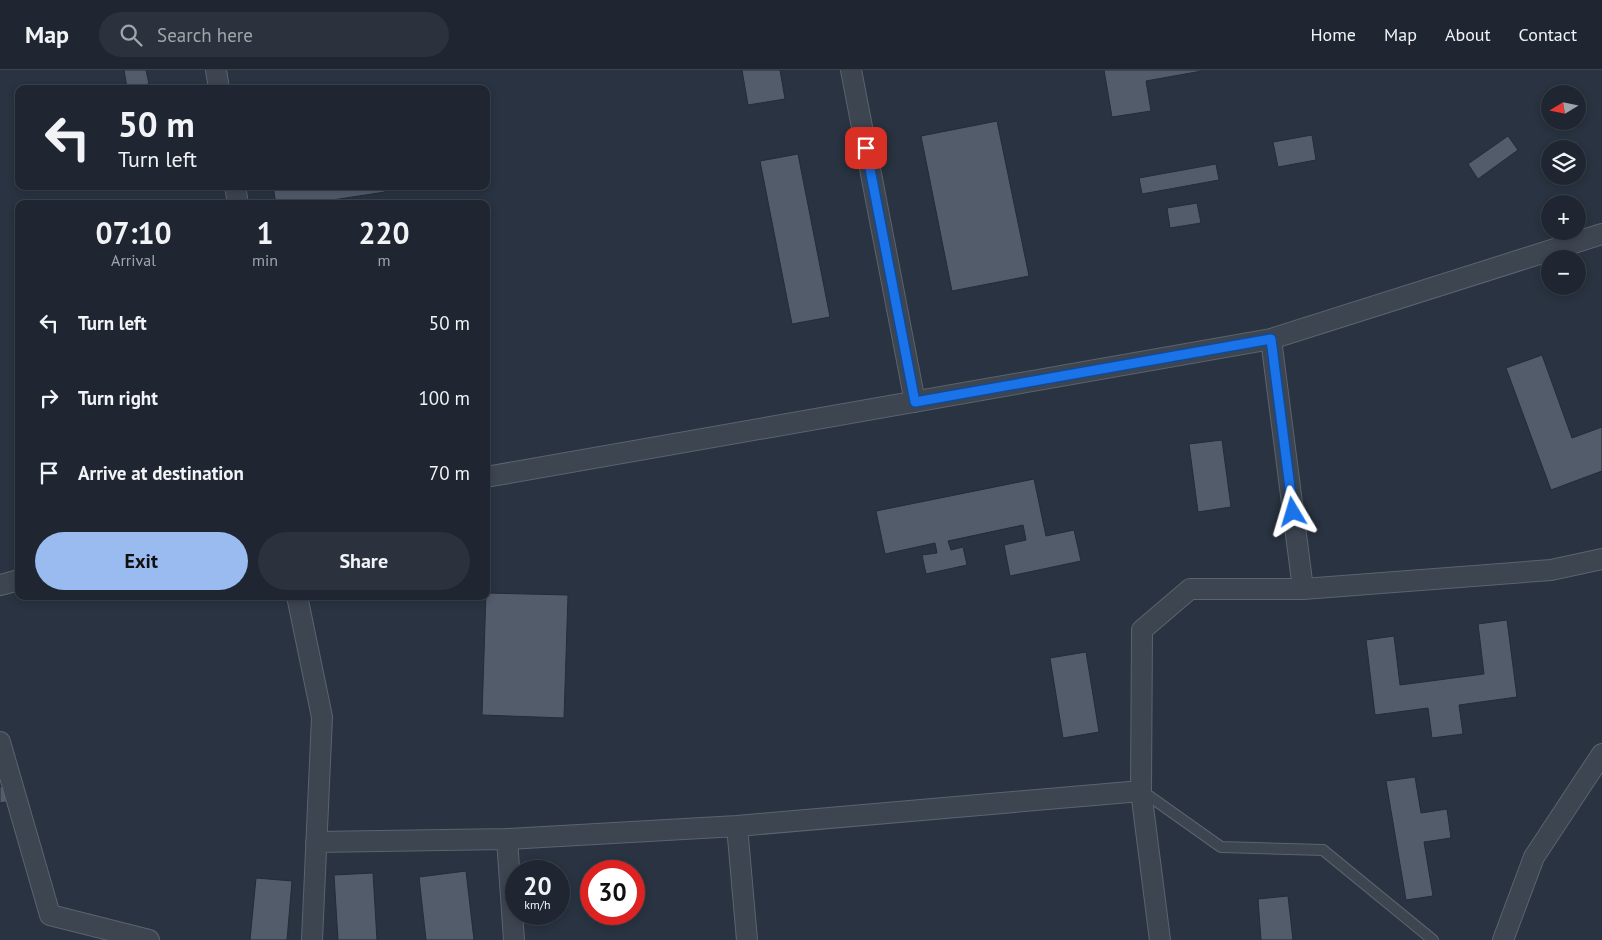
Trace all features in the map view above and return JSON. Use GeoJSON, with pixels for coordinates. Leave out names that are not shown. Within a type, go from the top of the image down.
{"type":"FeatureCollection","features":[{"type":"Feature","properties":{"kind":"street"},"geometry":{"type":"LineString","coordinates":[[216,70],[218,85]]}},
{"type":"Feature","properties":{"kind":"street"},"geometry":{"type":"LineString","coordinates":[[851,70],[915,402]]}},
{"type":"Feature","properties":{"kind":"street"},"geometry":{"type":"LineString","coordinates":[[490,476],[1271,339],[1602,234]]}},
{"type":"Feature","properties":{"kind":"street"},"geometry":{"type":"LineString","coordinates":[[1271,339],[1303,588]]}},
{"type":"Feature","properties":{"kind":"street"},"geometry":{"type":"LineString","coordinates":[[1160,940],[1141,791],[1142,630],[1190,589],[1303,588],[1551,570],[1602,559]]}},
{"type":"Feature","properties":{"kind":"street"},"geometry":{"type":"LineString","coordinates":[[0,585],[15,581]]}},
{"type":"Feature","properties":{"kind":"street"},"geometry":{"type":"LineString","coordinates":[[298,600],[322,717],[312,940]]}},
{"type":"Feature","properties":{"kind":"street"},"geometry":{"type":"LineString","coordinates":[[0,742],[50,915],[149,940]]}},
{"type":"Feature","properties":{"kind":"street"},"geometry":{"type":"LineString","coordinates":[[1503,940],[1534,857],[1602,754]]}},
{"type":"Feature","properties":{"kind":"street"},"geometry":{"type":"LineString","coordinates":[[316,842],[507,839],[737,826],[1141,791]]}},
{"type":"Feature","properties":{"kind":"street"},"geometry":{"type":"LineString","coordinates":[[737,826],[747,940]]}},
{"type":"Feature","properties":{"kind":"street"},"geometry":{"type":"LineString","coordinates":[[507,839],[514,940]]}},
{"type":"Feature","properties":{"kind":"lane"},"geometry":{"type":"LineString","coordinates":[[1141,791],[1221,848],[1323,850],[1432,940]]}},
{"type":"Feature","properties":{"kind":"building"},"geometry":{"type":"Polygon","coordinates":[[[124,70],[146,70],[149,84],[126,85],[124,70]]]}},
{"type":"Feature","properties":{"kind":"building"},"geometry":{"type":"Polygon","coordinates":[[[742,70],[780,70],[785,99],[748,105],[742,70]]]}},
{"type":"Feature","properties":{"kind":"building"},"geometry":{"type":"Polygon","coordinates":[[[1104,70],[1202,71],[1146,81],[1151,111],[1112,117],[1104,70]]]}},
{"type":"Feature","properties":{"kind":"building"},"geometry":{"type":"Polygon","coordinates":[[[997,121],[1029,276],[952,291],[921,136],[997,121]]]}},
{"type":"Feature","properties":{"kind":"building"},"geometry":{"type":"Polygon","coordinates":[[[1312,135],[1316,160],[1278,167],[1273,142],[1312,135]]]}},
{"type":"Feature","properties":{"kind":"building"},"geometry":{"type":"Polygon","coordinates":[[[1508,136],[1518,150],[1478,179],[1468,164],[1508,136]]]}},
{"type":"Feature","properties":{"kind":"building"},"geometry":{"type":"Polygon","coordinates":[[[798,154],[830,317],[792,324],[760,161],[798,154]]]}},
{"type":"Feature","properties":{"kind":"building"},"geometry":{"type":"Polygon","coordinates":[[[1216,164],[1219,180],[1142,194],[1139,178],[1216,164]]]}},
{"type":"Feature","properties":{"kind":"building"},"geometry":{"type":"Polygon","coordinates":[[[274,190],[385,190],[385,192],[332,200],[275,200],[274,190]]]}},
{"type":"Feature","properties":{"kind":"building"},"geometry":{"type":"Polygon","coordinates":[[[1197,203],[1201,223],[1170,228],[1167,208],[1197,203]]]}},
{"type":"Feature","properties":{"kind":"building"},"geometry":{"type":"Polygon","coordinates":[[[1542,355],[1572,438],[1602,427],[1602,471],[1551,490],[1506,368],[1542,355]]]}},
{"type":"Feature","properties":{"kind":"building"},"geometry":{"type":"Polygon","coordinates":[[[1222,440],[1231,507],[1198,512],[1189,444],[1222,440]]]}},
{"type":"Feature","properties":{"kind":"building"},"geometry":{"type":"Polygon","coordinates":[[[1034,479],[1046,536],[1074,530],[1081,561],[1010,576],[1004,545],[1026,540],[1023,525],[948,541],[951,550],[963,547],[967,565],[926,574],[922,555],[937,553],[935,543],[885,554],[876,511],[1034,479]]]}},
{"type":"Feature","properties":{"kind":"building"},"geometry":{"type":"Polygon","coordinates":[[[490,593],[568,595],[564,718],[482,715],[486,600],[490,600],[490,593]]]}},
{"type":"Feature","properties":{"kind":"building"},"geometry":{"type":"Polygon","coordinates":[[[1507,620],[1517,697],[1459,705],[1463,734],[1432,738],[1428,708],[1375,715],[1366,640],[1394,636],[1400,685],[1484,674],[1478,624],[1507,620]]]}},
{"type":"Feature","properties":{"kind":"building"},"geometry":{"type":"Polygon","coordinates":[[[1086,652],[1099,732],[1063,738],[1050,658],[1086,652]]]}},
{"type":"Feature","properties":{"kind":"building"},"geometry":{"type":"Polygon","coordinates":[[[1415,777],[1421,813],[1447,809],[1451,838],[1424,842],[1433,896],[1406,900],[1386,781],[1415,777]]]}},
{"type":"Feature","properties":{"kind":"building"},"geometry":{"type":"Polygon","coordinates":[[[10,785],[12,801],[0,803],[0,787],[10,785]]]}},
{"type":"Feature","properties":{"kind":"building"},"geometry":{"type":"Polygon","coordinates":[[[466,871],[474,940],[426,940],[419,877],[466,871]]]}},
{"type":"Feature","properties":{"kind":"building"},"geometry":{"type":"Polygon","coordinates":[[[373,873],[377,940],[338,940],[334,875],[373,873]]]}},
{"type":"Feature","properties":{"kind":"building"},"geometry":{"type":"Polygon","coordinates":[[[256,878],[292,881],[287,940],[250,940],[256,878]]]}},
{"type":"Feature","properties":{"kind":"building"},"geometry":{"type":"Polygon","coordinates":[[[1288,896],[1293,940],[1261,940],[1258,899],[1288,896]]]}},
{"type":"Feature","properties":{"kind":"route"},"geometry":{"type":"LineString","coordinates":[[866,148],[915,402],[1271,339],[1293,512]]}}]}
